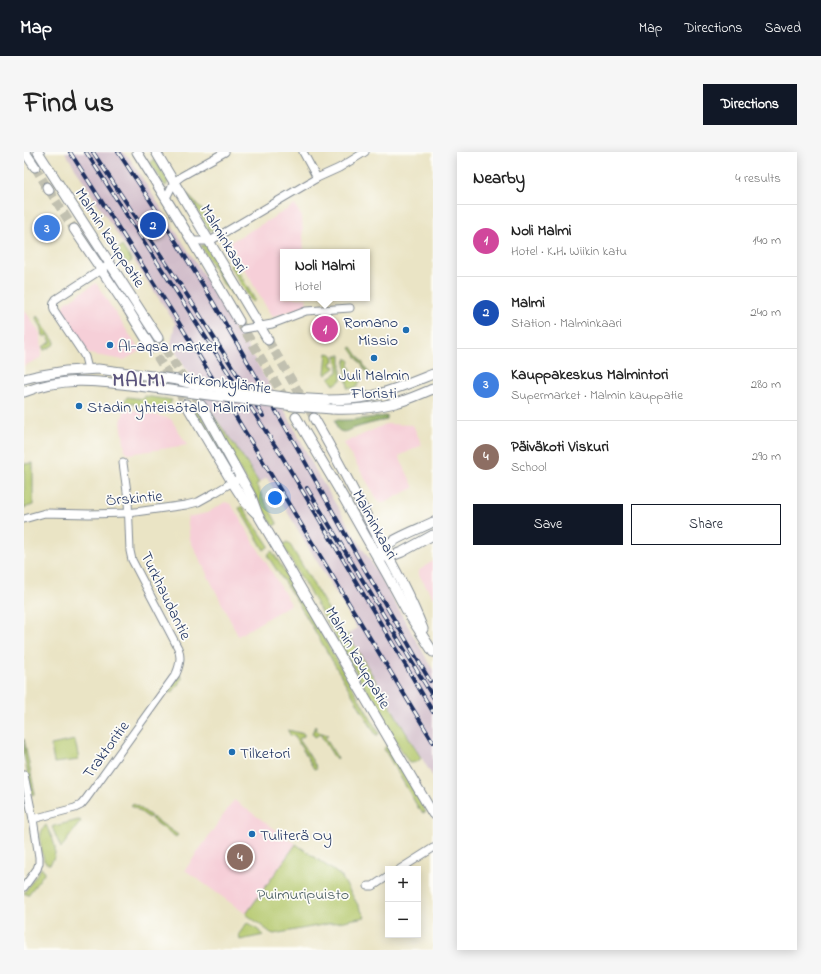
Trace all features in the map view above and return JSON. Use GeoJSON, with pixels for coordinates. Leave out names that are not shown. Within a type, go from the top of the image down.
{"type":"FeatureCollection","features":[{"type":"Feature","properties":{"kind":"main road"},"geometry":{"type":"LineString","coordinates":[[25,152],[35,167]]}},
{"type":"Feature","properties":{"kind":"main road","name":"Malmin kauppatie"},"geometry":{"type":"LineString","coordinates":[[38,152],[158,338]]}},
{"type":"Feature","properties":{"kind":"main road","name":"Malminkaari"},"geometry":{"type":"LineString","coordinates":[[137,152],[242,325]]}},
{"type":"Feature","properties":{"kind":"main road","name":"Malminkaari"},"geometry":{"type":"LineString","coordinates":[[156,152],[268,340]]}},
{"type":"Feature","properties":{"kind":"main road","name":"Malmin kauppatie"},"geometry":{"type":"LineString","coordinates":[[74,229],[150,345]]}},
{"type":"Feature","properties":{"kind":"main road","name":"Kirkonkyläntie"},"geometry":{"type":"LineString","coordinates":[[24,379],[66,371],[103,369],[136,373],[192,384],[291,398],[346,400],[372,396],[433,374]]}},
{"type":"Feature","properties":{"kind":"main road","name":"Kirkonkyläntie"},"geometry":{"type":"LineString","coordinates":[[24,392],[67,381],[102,381],[294,406],[332,409],[358,409],[395,403],[433,389]]}},
{"type":"Feature","properties":{"kind":"main road","name":"Malmin kauppatie"},"geometry":{"type":"LineString","coordinates":[[186,404],[232,482],[245,502],[258,515]]}},
{"type":"Feature","properties":{"kind":"main road","name":"Malmin kauppatie"},"geometry":{"type":"LineString","coordinates":[[201,405],[251,496],[258,515],[433,814]]}},
{"type":"Feature","properties":{"kind":"main road","name":"Malminkaari"},"geometry":{"type":"LineString","coordinates":[[296,417],[338,488],[408,613],[431,649]]}},
{"type":"Feature","properties":{"kind":"main road","name":"Malminkaari"},"geometry":{"type":"LineString","coordinates":[[314,418],[416,610],[431,649]]}},
{"type":"Feature","properties":{"kind":"main road"},"geometry":{"type":"LineString","coordinates":[[377,557],[383,547],[433,522]]}},
{"type":"Feature","properties":{"kind":"main road"},"geometry":{"type":"LineString","coordinates":[[377,557],[389,557],[402,552],[433,535]]}},
{"type":"Feature","properties":{"kind":"street"},"geometry":{"type":"LineString","coordinates":[[166,198],[174,182],[225,152]]}},
{"type":"Feature","properties":{"kind":"street"},"geometry":{"type":"LineString","coordinates":[[304,152],[317,178]]}},
{"type":"Feature","properties":{"kind":"street"},"geometry":{"type":"LineString","coordinates":[[192,241],[210,241],[317,178],[338,168],[365,152]]}},
{"type":"Feature","properties":{"kind":"street"},"geometry":{"type":"LineString","coordinates":[[88,369],[84,357],[54,310],[53,305],[56,299],[110,264]]}},
{"type":"Feature","properties":{"kind":"street"},"geometry":{"type":"LineString","coordinates":[[242,325],[260,326],[272,324],[306,311],[350,308]]}},
{"type":"Feature","properties":{"kind":"street","name":"Turkhaudantie"},"geometry":{"type":"LineString","coordinates":[[123,463],[128,499],[130,551],[132,560],[178,648],[181,659],[179,668]]}},
{"type":"Feature","properties":{"kind":"street","name":"Örskintie"},"geometry":{"type":"LineString","coordinates":[[24,519],[45,513],[128,513],[186,505],[198,502],[241,477]]}},
{"type":"Feature","properties":{"kind":"street","name":"Traktoritie"},"geometry":{"type":"LineString","coordinates":[[33,819],[81,805],[179,668]]}},
{"type":"Feature","properties":{"kind":"street"},"geometry":{"type":"LineString","coordinates":[[24,775],[39,857],[37,869],[24,887]]}},
{"type":"Feature","properties":{"kind":"street"},"geometry":{"type":"LineString","coordinates":[[405,866],[433,848]]}},
{"type":"Feature","properties":{"kind":"street"},"geometry":{"type":"LineString","coordinates":[[368,886],[373,886],[385,878]]}},
{"type":"Feature","properties":{"kind":"shaded area"},"geometry":{"type":"Polygon","coordinates":[[[65,152],[123,152],[126,156],[128,156],[229,315],[289,418],[318,475],[379,575],[433,670],[433,777],[348,634],[357,628],[267,478],[258,483],[243,457],[207,405],[171,344],[175,323],[65,152]]]}},
{"type":"Feature","properties":{"kind":"shaded area"},"geometry":{"type":"Polygon","coordinates":[[[295,205],[302,217],[304,249],[280,249],[280,301],[306,301],[307,306],[272,317],[231,246],[232,241],[295,205]]]}},
{"type":"Feature","properties":{"kind":"shaded area"},"geometry":{"type":"Polygon","coordinates":[[[96,283],[140,351],[124,360],[89,354],[62,313],[65,303],[96,283]]]}},
{"type":"Feature","properties":{"kind":"shaded area"},"geometry":{"type":"Polygon","coordinates":[[[24,309],[41,335],[42,357],[24,366],[24,309]]]}},
{"type":"Feature","properties":{"kind":"shaded area"},"geometry":{"type":"Polygon","coordinates":[[[125,408],[171,419],[187,445],[129,454],[125,450],[121,422],[125,408]]]}},
{"type":"Feature","properties":{"kind":"shaded area"},"geometry":{"type":"Polygon","coordinates":[[[386,424],[413,425],[422,445],[399,456],[414,488],[380,504],[344,443],[386,424]]]}},
{"type":"Feature","properties":{"kind":"shaded area"},"geometry":{"type":"Polygon","coordinates":[[[225,502],[231,504],[291,604],[238,636],[190,540],[187,517],[207,513],[225,502]]]}},
{"type":"Feature","properties":{"kind":"shaded area"},"geometry":{"type":"Polygon","coordinates":[[[433,561],[433,598],[419,575],[419,571],[433,561]]]}},
{"type":"Feature","properties":{"kind":"shaded area"},"geometry":{"type":"Polygon","coordinates":[[[234,800],[296,844],[246,914],[185,870],[234,800]]]}},
{"type":"Feature","properties":{"kind":"green space"},"geometry":{"type":"Polygon","coordinates":[[[154,159],[168,181],[166,186],[150,162],[154,159]]]}},
{"type":"Feature","properties":{"kind":"green space"},"geometry":{"type":"Polygon","coordinates":[[[187,194],[201,208],[214,231],[209,230],[187,194]]]}},
{"type":"Feature","properties":{"kind":"green space"},"geometry":{"type":"Polygon","coordinates":[[[206,245],[236,296],[235,297],[225,287],[201,246],[206,245]]]}},
{"type":"Feature","properties":{"kind":"green space"},"geometry":{"type":"Polygon","coordinates":[[[122,246],[132,261],[127,264],[117,249],[122,246]]]}},
{"type":"Feature","properties":{"kind":"green space"},"geometry":{"type":"Polygon","coordinates":[[[232,261],[255,300],[252,302],[230,266],[232,261]]]}},
{"type":"Feature","properties":{"kind":"green space"},"geometry":{"type":"Polygon","coordinates":[[[37,316],[55,342],[55,344],[45,350],[43,347],[51,342],[47,335],[44,337],[43,336],[42,328],[36,318],[37,316]]]}},
{"type":"Feature","properties":{"kind":"green space"},"geometry":{"type":"Polygon","coordinates":[[[352,347],[372,377],[371,378],[350,348],[352,347]]]}},
{"type":"Feature","properties":{"kind":"green space"},"geometry":{"type":"Polygon","coordinates":[[[327,353],[333,356],[334,361],[331,363],[335,368],[326,375],[325,373],[327,353]]]}},
{"type":"Feature","properties":{"kind":"green space"},"geometry":{"type":"Polygon","coordinates":[[[336,355],[341,355],[341,380],[334,385],[329,378],[338,372],[336,355]]]}},
{"type":"Feature","properties":{"kind":"green space"},"geometry":{"type":"Polygon","coordinates":[[[347,358],[350,361],[349,365],[351,375],[356,380],[363,377],[357,387],[348,389],[345,363],[347,358]]]}},
{"type":"Feature","properties":{"kind":"green space"},"geometry":{"type":"Polygon","coordinates":[[[145,396],[172,400],[168,407],[161,409],[123,402],[127,397],[144,399],[145,396]]]}},
{"type":"Feature","properties":{"kind":"green space"},"geometry":{"type":"Polygon","coordinates":[[[188,403],[195,404],[226,456],[230,471],[188,403]]]}},
{"type":"Feature","properties":{"kind":"green space"},"geometry":{"type":"Polygon","coordinates":[[[202,405],[208,408],[243,457],[259,483],[256,485],[277,524],[273,526],[202,405]]]}},
{"type":"Feature","properties":{"kind":"green space"},"geometry":{"type":"Polygon","coordinates":[[[387,416],[387,420],[365,425],[345,432],[340,431],[336,427],[335,420],[387,416]]]}},
{"type":"Feature","properties":{"kind":"green space"},"geometry":{"type":"Polygon","coordinates":[[[33,463],[33,505],[24,508],[24,464],[33,463]]]}},
{"type":"Feature","properties":{"kind":"green space"},"geometry":{"type":"Polygon","coordinates":[[[242,506],[269,546],[264,550],[239,508],[242,506]]]}},
{"type":"Feature","properties":{"kind":"green space"},"geometry":{"type":"Polygon","coordinates":[[[287,542],[344,636],[348,634],[421,758],[419,760],[409,763],[292,562],[283,545],[287,542]]]}},
{"type":"Feature","properties":{"kind":"green space"},"geometry":{"type":"Polygon","coordinates":[[[272,551],[379,733],[378,735],[376,735],[306,616],[267,555],[272,551]]]}},
{"type":"Feature","properties":{"kind":"green space"},"geometry":{"type":"Polygon","coordinates":[[[180,675],[182,679],[172,693],[168,691],[180,675]]]}},
{"type":"Feature","properties":{"kind":"green space"},"geometry":{"type":"Polygon","coordinates":[[[315,726],[316,731],[328,735],[325,737],[338,759],[336,760],[320,734],[315,737],[312,733],[315,726]]]}},
{"type":"Feature","properties":{"kind":"green space"},"geometry":{"type":"Polygon","coordinates":[[[288,730],[304,734],[304,736],[299,739],[317,768],[314,769],[294,735],[291,736],[288,730]]]}},
{"type":"Feature","properties":{"kind":"green space"},"geometry":{"type":"Polygon","coordinates":[[[24,739],[35,794],[32,795],[24,755],[24,739]]]}},
{"type":"Feature","properties":{"kind":"green space"},"geometry":{"type":"Polygon","coordinates":[[[75,740],[79,760],[54,763],[51,745],[75,740]]]}},
{"type":"Feature","properties":{"kind":"green space"},"geometry":{"type":"Polygon","coordinates":[[[387,745],[426,812],[423,813],[419,809],[384,749],[387,745]]]}},
{"type":"Feature","properties":{"kind":"green space"},"geometry":{"type":"Polygon","coordinates":[[[133,803],[151,816],[149,818],[131,805],[133,803]]]}},
{"type":"Feature","properties":{"kind":"green space"},"geometry":{"type":"Polygon","coordinates":[[[152,817],[178,835],[176,837],[151,819],[152,817]]]}},
{"type":"Feature","properties":{"kind":"green space"},"geometry":{"type":"Polygon","coordinates":[[[79,820],[81,821],[61,848],[52,827],[79,820]]]}},
{"type":"Feature","properties":{"kind":"green space"},"geometry":{"type":"Polygon","coordinates":[[[46,825],[53,840],[55,849],[55,854],[50,864],[44,861],[40,842],[41,833],[46,825]]]}},
{"type":"Feature","properties":{"kind":"green space","name":"Puimuripuisto"},"geometry":{"type":"Polygon","coordinates":[[[296,844],[341,876],[365,917],[274,934],[246,914],[296,844]]]}},
{"type":"Feature","properties":{"kind":"green space"},"geometry":{"type":"Polygon","coordinates":[[[41,868],[45,872],[28,895],[24,893],[41,868]]]}},
{"type":"Feature","properties":{"kind":"green space"},"geometry":{"type":"Polygon","coordinates":[[[247,923],[264,935],[240,940],[239,934],[247,923]]]}},
{"type":"Feature","properties":{"kind":"tunnel"},"geometry":{"type":"LineString","coordinates":[[35,167],[47,187]]}},
{"type":"Feature","properties":{"kind":"tunnel"},"geometry":{"type":"LineString","coordinates":[[49,190],[74,229]]}},
{"type":"Feature","properties":{"kind":"tunnel"},"geometry":{"type":"LineString","coordinates":[[239,321],[296,417]]}},
{"type":"Feature","properties":{"kind":"tunnel"},"geometry":{"type":"LineString","coordinates":[[158,338],[201,405]]}},
{"type":"Feature","properties":{"kind":"tunnel"},"geometry":{"type":"LineString","coordinates":[[268,340],[314,418]]}},
{"type":"Feature","properties":{"kind":"tunnel"},"geometry":{"type":"LineString","coordinates":[[150,345],[186,404]]}},
{"type":"Feature","properties":{"kind":"railway"},"geometry":{"type":"LineString","coordinates":[[70,152],[173,313],[433,742]]}},
{"type":"Feature","properties":{"kind":"railway"},"geometry":{"type":"LineString","coordinates":[[86,152],[283,458],[433,712]]}},
{"type":"Feature","properties":{"kind":"railway"},"geometry":{"type":"LineString","coordinates":[[93,152],[191,301],[263,416]]}},
{"type":"Feature","properties":{"kind":"railway"},"geometry":{"type":"LineString","coordinates":[[118,152],[206,290],[430,681]]}},
{"type":"Feature","properties":{"kind":"railway"},"geometry":{"type":"LineString","coordinates":[[307,488],[433,697]]}},
{"type":"Feature","properties":{"kind":"place","name":"Malmi"},"geometry":{"type":"Point","coordinates":[153,225]}},
{"type":"Feature","properties":{"kind":"place","name":"Kauppakeskus Malmintori"},"geometry":{"type":"Point","coordinates":[47,228]}},
{"type":"Feature","properties":{"kind":"place","name":"Noli Malmi"},"geometry":{"type":"Point","coordinates":[325,329]}},
{"type":"Feature","properties":{"kind":"place","name":"Romano Missio"},"geometry":{"type":"Point","coordinates":[406,330]}},
{"type":"Feature","properties":{"kind":"place","name":"Al-aqsa market"},"geometry":{"type":"Point","coordinates":[110,345]}},
{"type":"Feature","properties":{"kind":"place","name":"Juli Malmin Floristi"},"geometry":{"type":"Point","coordinates":[374,358]}},
{"type":"Feature","properties":{"kind":"place","name":"Stadin yhteisötalo Malmi"},"geometry":{"type":"Point","coordinates":[79,406]}},
{"type":"Feature","properties":{"kind":"place","name":"Tilketori"},"geometry":{"type":"Point","coordinates":[232,752]}},
{"type":"Feature","properties":{"kind":"place","name":"Tuliterä Oy"},"geometry":{"type":"Point","coordinates":[252,834]}},
{"type":"Feature","properties":{"kind":"place","name":"Päiväkoti Viskuri"},"geometry":{"type":"Point","coordinates":[240,857]}},
{"type":"Feature","properties":{"kind":"district","name":"MALMI"},"geometry":{"type":"Point","coordinates":[139,379]}}]}
